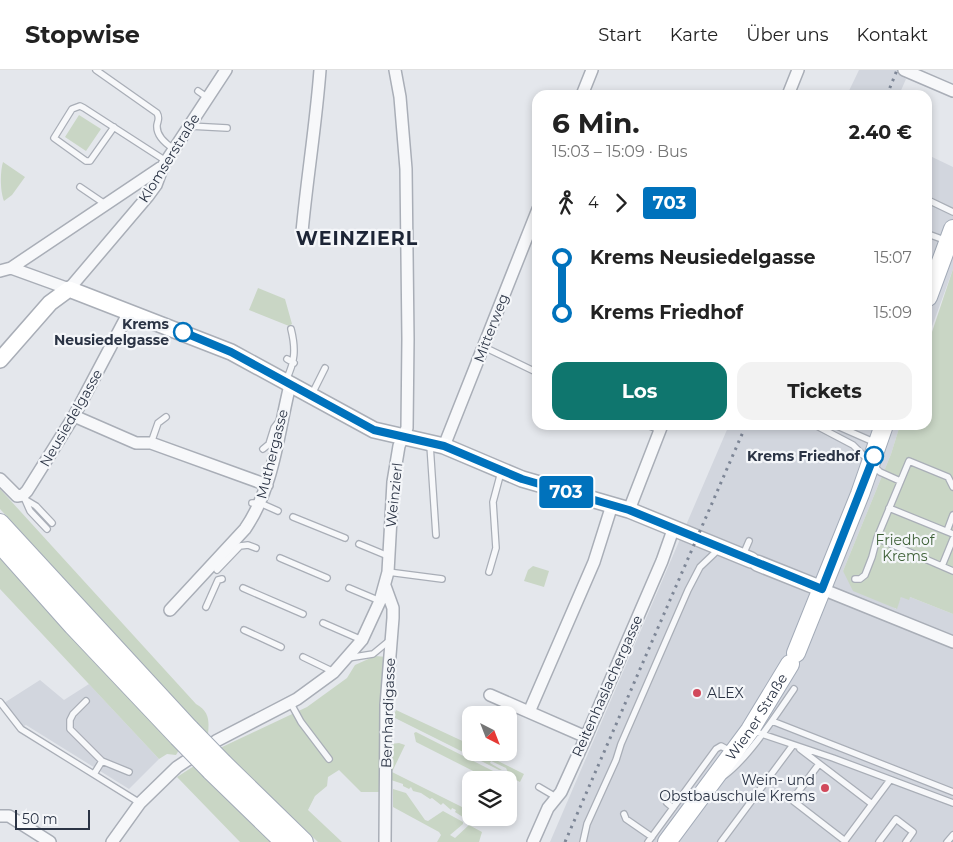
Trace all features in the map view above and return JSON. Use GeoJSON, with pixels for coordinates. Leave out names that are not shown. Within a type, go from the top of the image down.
{"type":"FeatureCollection","features":[{"type":"Feature","properties":{"kind":"main road"},"geometry":{"type":"LineString","coordinates":[[932,286],[951,236]]}},
{"type":"Feature","properties":{"kind":"main road","name":"Wiener Straße"},"geometry":{"type":"LineString","coordinates":[[656,840],[709,787],[734,753],[756,732],[793,658],[822,589],[882,430]]}},
{"type":"Feature","properties":{"kind":"main road"},"geometry":{"type":"LineString","coordinates":[[0,524],[184,733]]}},
{"type":"Feature","properties":{"kind":"main road"},"geometry":{"type":"LineString","coordinates":[[0,544],[73,626],[184,733],[284,842]]}},
{"type":"Feature","properties":{"kind":"main road"},"geometry":{"type":"LineString","coordinates":[[217,767],[304,842]]}},
{"type":"Feature","properties":{"kind":"street","name":"Klomserstraße"},"geometry":{"type":"LineString","coordinates":[[69,289],[156,185],[164,163],[189,126],[203,95],[226,70]]}},
{"type":"Feature","properties":{"kind":"street"},"geometry":{"type":"LineString","coordinates":[[302,232],[309,163],[316,131],[320,70]]}},
{"type":"Feature","properties":{"kind":"street","name":"Weinzierl"},"geometry":{"type":"LineString","coordinates":[[112,842],[140,803],[177,767],[216,741],[290,702],[334,672],[362,640],[386,586],[393,482],[399,449],[407,428],[406,169],[400,97],[395,70]]}},
{"type":"Feature","properties":{"kind":"street"},"geometry":{"type":"LineString","coordinates":[[584,90],[592,70]]}},
{"type":"Feature","properties":{"kind":"street"},"geometry":{"type":"LineString","coordinates":[[790,90],[798,70]]}},
{"type":"Feature","properties":{"kind":"street"},"geometry":{"type":"LineString","coordinates":[[904,70],[953,91]]}},
{"type":"Feature","properties":{"kind":"street"},"geometry":{"type":"LineString","coordinates":[[5,269],[106,204],[164,163]]}},
{"type":"Feature","properties":{"kind":"street","name":"Mitterweg"},"geometry":{"type":"LineString","coordinates":[[437,445],[484,347],[532,224]]}},
{"type":"Feature","properties":{"kind":"street"},"geometry":{"type":"LineString","coordinates":[[5,269],[69,289],[216,345],[374,430],[437,445],[540,484],[629,510],[953,642]]}},
{"type":"Feature","properties":{"kind":"street"},"geometry":{"type":"LineString","coordinates":[[0,360],[50,303],[69,289]]}},
{"type":"Feature","properties":{"kind":"street","name":"Neusiedelgasse"},"geometry":{"type":"LineString","coordinates":[[24,498],[74,416],[129,312]]}},
{"type":"Feature","properties":{"kind":"street","name":"Muthergasse"},"geometry":{"type":"LineString","coordinates":[[170,610],[245,529],[256,503],[267,485],[287,383]]}},
{"type":"Feature","properties":{"kind":"street"},"geometry":{"type":"LineString","coordinates":[[74,416],[113,438],[151,443],[267,485]]}},
{"type":"Feature","properties":{"kind":"street"},"geometry":{"type":"LineString","coordinates":[[629,510],[660,430]]}},
{"type":"Feature","properties":{"kind":"street"},"geometry":{"type":"LineString","coordinates":[[0,479],[13,493],[24,498]]}},
{"type":"Feature","properties":{"kind":"street"},"geometry":{"type":"LineString","coordinates":[[529,712],[594,562],[612,505]]}},
{"type":"Feature","properties":{"kind":"street","name":"Reitenhaslachergasse"},"geometry":{"type":"LineString","coordinates":[[533,842],[548,808],[556,797],[586,737],[662,562],[674,527]]}},
{"type":"Feature","properties":{"kind":"street","name":"Bernhardigasse"},"geometry":{"type":"LineString","coordinates":[[385,842],[386,710],[393,608],[386,586]]}},
{"type":"Feature","properties":{"kind":"street"},"geometry":{"type":"LineString","coordinates":[[490,695],[586,737]]}},
{"type":"Feature","properties":{"kind":"street"},"geometry":{"type":"LineString","coordinates":[[0,816],[9,816],[50,842]]}},
{"type":"Feature","properties":{"kind":"lane"},"geometry":{"type":"LineString","coordinates":[[96,70],[157,113],[159,118],[157,130],[160,136],[174,149]]}},
{"type":"Feature","properties":{"kind":"lane"},"geometry":{"type":"LineString","coordinates":[[114,127],[90,161],[86,161],[54,138],[72,109],[76,107],[84,108],[114,127],[164,163]]}},
{"type":"Feature","properties":{"kind":"lane"},"geometry":{"type":"LineString","coordinates":[[189,126],[227,128]]}},
{"type":"Feature","properties":{"kind":"lane"},"geometry":{"type":"LineString","coordinates":[[80,187],[106,204]]}},
{"type":"Feature","properties":{"kind":"lane"},"geometry":{"type":"LineString","coordinates":[[932,202],[953,212]]}},
{"type":"Feature","properties":{"kind":"lane"},"geometry":{"type":"LineString","coordinates":[[932,234],[951,236]]}},
{"type":"Feature","properties":{"kind":"lane"},"geometry":{"type":"LineString","coordinates":[[287,383],[294,363],[295,351],[291,329]]}},
{"type":"Feature","properties":{"kind":"lane"},"geometry":{"type":"LineString","coordinates":[[484,347],[532,370]]}},
{"type":"Feature","properties":{"kind":"lane"},"geometry":{"type":"LineString","coordinates":[[287,359],[294,363]]}},
{"type":"Feature","properties":{"kind":"lane"},"geometry":{"type":"LineString","coordinates":[[311,396],[326,368]]}},
{"type":"Feature","properties":{"kind":"lane"},"geometry":{"type":"LineString","coordinates":[[263,448],[270,444],[274,428],[282,416]]}},
{"type":"Feature","properties":{"kind":"lane"},"geometry":{"type":"LineString","coordinates":[[151,443],[158,423],[166,417]]}},
{"type":"Feature","properties":{"kind":"lane"},"geometry":{"type":"LineString","coordinates":[[824,430],[853,445],[880,472],[900,481]]}},
{"type":"Feature","properties":{"kind":"lane"},"geometry":{"type":"LineString","coordinates":[[846,430],[878,444]]}},
{"type":"Feature","properties":{"kind":"lane"},"geometry":{"type":"LineString","coordinates":[[436,535],[437,445]]}},
{"type":"Feature","properties":{"kind":"lane"},"geometry":{"type":"LineString","coordinates":[[855,579],[860,579],[865,575],[877,538],[909,461],[948,477],[953,486]]}},
{"type":"Feature","properties":{"kind":"lane"},"geometry":{"type":"LineString","coordinates":[[489,572],[496,548],[493,502],[502,470]]}},
{"type":"Feature","properties":{"kind":"lane"},"geometry":{"type":"LineString","coordinates":[[24,498],[36,506],[52,524]]}},
{"type":"Feature","properties":{"kind":"lane"},"geometry":{"type":"LineString","coordinates":[[24,498],[30,511],[47,529]]}},
{"type":"Feature","properties":{"kind":"lane"},"geometry":{"type":"LineString","coordinates":[[256,503],[278,511]]}},
{"type":"Feature","properties":{"kind":"lane"},"geometry":{"type":"LineString","coordinates":[[890,508],[950,532],[953,515]]}},
{"type":"Feature","properties":{"kind":"lane"},"geometry":{"type":"LineString","coordinates":[[293,517],[344,538]]}},
{"type":"Feature","properties":{"kind":"lane"},"geometry":{"type":"LineString","coordinates":[[877,538],[953,571]]}},
{"type":"Feature","properties":{"kind":"lane"},"geometry":{"type":"LineString","coordinates":[[942,566],[953,539]]}},
{"type":"Feature","properties":{"kind":"lane"},"geometry":{"type":"LineString","coordinates":[[749,541],[750,560]]}},
{"type":"Feature","properties":{"kind":"lane"},"geometry":{"type":"LineString","coordinates":[[360,544],[388,556]]}},
{"type":"Feature","properties":{"kind":"lane"},"geometry":{"type":"LineString","coordinates":[[217,570],[240,546],[256,548]]}},
{"type":"Feature","properties":{"kind":"lane"},"geometry":{"type":"LineString","coordinates":[[583,842],[587,824],[623,750],[621,744],[694,577],[700,567],[721,548]]}},
{"type":"Feature","properties":{"kind":"lane"},"geometry":{"type":"LineString","coordinates":[[280,558],[328,578]]}},
{"type":"Feature","properties":{"kind":"lane"},"geometry":{"type":"LineString","coordinates":[[388,572],[442,579]]}},
{"type":"Feature","properties":{"kind":"lane"},"geometry":{"type":"LineString","coordinates":[[206,607],[218,580],[222,579]]}},
{"type":"Feature","properties":{"kind":"lane"},"geometry":{"type":"LineString","coordinates":[[243,588],[303,614]]}},
{"type":"Feature","properties":{"kind":"lane"},"geometry":{"type":"LineString","coordinates":[[349,588],[380,601]]}},
{"type":"Feature","properties":{"kind":"lane"},"geometry":{"type":"LineString","coordinates":[[323,623],[362,640]]}},
{"type":"Feature","properties":{"kind":"lane"},"geometry":{"type":"LineString","coordinates":[[244,630],[281,647]]}},
{"type":"Feature","properties":{"kind":"lane"},"geometry":{"type":"LineString","coordinates":[[348,658],[373,654],[391,638]]}},
{"type":"Feature","properties":{"kind":"lane"},"geometry":{"type":"LineString","coordinates":[[303,657],[334,672]]}},
{"type":"Feature","properties":{"kind":"lane"},"geometry":{"type":"LineString","coordinates":[[709,787],[734,769],[756,732],[772,721],[794,689]]}},
{"type":"Feature","properties":{"kind":"lane"},"geometry":{"type":"LineString","coordinates":[[86,701],[73,714],[70,720],[70,729],[102,761],[129,772]]}},
{"type":"Feature","properties":{"kind":"lane"},"geometry":{"type":"LineString","coordinates":[[0,702],[21,729],[140,803]]}},
{"type":"Feature","properties":{"kind":"lane"},"geometry":{"type":"LineString","coordinates":[[290,702],[300,722],[329,759]]}},
{"type":"Feature","properties":{"kind":"lane"},"geometry":{"type":"LineString","coordinates":[[772,721],[831,742],[953,792]]}},
{"type":"Feature","properties":{"kind":"lane"},"geometry":{"type":"LineString","coordinates":[[756,732],[953,803]]}},
{"type":"Feature","properties":{"kind":"lane"},"geometry":{"type":"LineString","coordinates":[[624,814],[626,819],[656,840],[674,808],[716,749],[721,746],[734,753]]}},
{"type":"Feature","properties":{"kind":"lane"},"geometry":{"type":"LineString","coordinates":[[795,746],[872,804]]}},
{"type":"Feature","properties":{"kind":"lane"},"geometry":{"type":"LineString","coordinates":[[720,842],[795,746]]}},
{"type":"Feature","properties":{"kind":"lane"},"geometry":{"type":"LineString","coordinates":[[94,774],[102,761]]}},
{"type":"Feature","properties":{"kind":"lane"},"geometry":{"type":"LineString","coordinates":[[819,764],[792,800],[845,842],[890,780]]}},
{"type":"Feature","properties":{"kind":"lane"},"geometry":{"type":"LineString","coordinates":[[902,766],[907,774]]}},
{"type":"Feature","properties":{"kind":"lane"},"geometry":{"type":"LineString","coordinates":[[539,787],[556,797]]}},
{"type":"Feature","properties":{"kind":"lane"},"geometry":{"type":"LineString","coordinates":[[667,803],[674,808]]}},
{"type":"Feature","properties":{"kind":"lane"},"geometry":{"type":"LineString","coordinates":[[879,842],[896,819],[914,832],[906,842]]}},
{"type":"Feature","properties":{"kind":"lane"},"geometry":{"type":"LineString","coordinates":[[947,842],[953,835]]}},
{"type":"Feature","properties":{"kind":"shaded area"},"geometry":{"type":"Polygon","coordinates":[[[859,70],[904,70],[901,76],[906,79],[901,90],[849,90],[859,70]]]}},
{"type":"Feature","properties":{"kind":"shaded area"},"geometry":{"type":"Polygon","coordinates":[[[932,157],[953,167],[953,269],[932,327],[932,157]]]}},
{"type":"Feature","properties":{"kind":"shaded area"},"geometry":{"type":"Polygon","coordinates":[[[727,430],[898,430],[891,454],[843,571],[896,609],[901,597],[910,597],[953,614],[953,842],[550,842],[727,430]]]}},
{"type":"Feature","properties":{"kind":"shaded area"},"geometry":{"type":"Polygon","coordinates":[[[40,680],[64,700],[89,684],[159,759],[129,789],[26,725],[22,727],[4,703],[40,680]]]}},
{"type":"Feature","properties":{"kind":"green space"},"geometry":{"type":"Polygon","coordinates":[[[79,115],[101,129],[86,151],[65,137],[79,115]]]}},
{"type":"Feature","properties":{"kind":"green space"},"geometry":{"type":"Polygon","coordinates":[[[3,162],[25,177],[12,195],[4,201],[1,182],[3,162]]]}},
{"type":"Feature","properties":{"kind":"green space","name":"Friedhof Krems"},"geometry":{"type":"Polygon","coordinates":[[[953,269],[953,614],[910,597],[909,600],[901,597],[897,609],[853,591],[843,571],[891,454],[898,430],[932,430],[932,332],[953,269]]]}},
{"type":"Feature","properties":{"kind":"green space"},"geometry":{"type":"Polygon","coordinates":[[[258,288],[285,299],[292,324],[289,326],[249,310],[258,288]]]}},
{"type":"Feature","properties":{"kind":"green space"},"geometry":{"type":"Polygon","coordinates":[[[0,489],[196,704],[204,710],[208,717],[208,735],[0,509],[0,489]]]}},
{"type":"Feature","properties":{"kind":"green space"},"geometry":{"type":"Polygon","coordinates":[[[0,557],[89,657],[179,750],[176,755],[167,754],[159,759],[0,589],[0,557]]]}},
{"type":"Feature","properties":{"kind":"green space"},"geometry":{"type":"Polygon","coordinates":[[[533,566],[549,571],[544,587],[524,581],[528,570],[533,566]]]}},
{"type":"Feature","properties":{"kind":"green space"},"geometry":{"type":"Polygon","coordinates":[[[375,656],[387,657],[381,792],[361,792],[339,770],[328,777],[327,786],[315,796],[308,810],[342,842],[318,842],[220,748],[307,707],[347,678],[355,665],[375,656]]]}},
{"type":"Feature","properties":{"kind":"green space"},"geometry":{"type":"Polygon","coordinates":[[[396,710],[462,741],[462,752],[393,717],[396,710]]]}},
{"type":"Feature","properties":{"kind":"green space"},"geometry":{"type":"Polygon","coordinates":[[[416,732],[462,755],[462,761],[473,761],[493,771],[473,771],[416,742],[414,733],[416,732]]]}},
{"type":"Feature","properties":{"kind":"green space"},"geometry":{"type":"Polygon","coordinates":[[[399,743],[405,745],[392,772],[462,807],[462,816],[455,812],[456,810],[452,808],[451,810],[443,803],[441,805],[432,798],[430,799],[421,793],[413,791],[411,787],[409,789],[403,786],[403,784],[391,780],[390,744],[399,743]]]}},
{"type":"Feature","properties":{"kind":"green space"},"geometry":{"type":"Polygon","coordinates":[[[481,761],[491,761],[490,763],[502,770],[481,761]]]}},
{"type":"Feature","properties":{"kind":"green space"},"geometry":{"type":"Polygon","coordinates":[[[491,761],[498,761],[524,774],[520,782],[517,780],[517,771],[507,771],[506,768],[491,761]]]}},
{"type":"Feature","properties":{"kind":"green space"},"geometry":{"type":"Polygon","coordinates":[[[194,766],[271,842],[240,842],[177,777],[194,766]]]}},
{"type":"Feature","properties":{"kind":"green space"},"geometry":{"type":"Polygon","coordinates":[[[393,789],[406,793],[425,820],[428,821],[443,811],[462,821],[462,825],[450,835],[455,838],[468,826],[482,832],[479,842],[437,842],[441,835],[439,832],[393,807],[393,789]]]}},
{"type":"Feature","properties":{"kind":"railway"},"geometry":{"type":"LineString","coordinates":[[889,90],[897,70]]}},
{"type":"Feature","properties":{"kind":"railway"},"geometry":{"type":"LineString","coordinates":[[565,842],[744,430]]}},
{"type":"Feature","properties":{"kind":"bus line","name":"703"},"geometry":{"type":"LineString","coordinates":[[183,332],[231,352],[374,430],[444,446],[522,479],[629,510],[822,589],[828,569],[874,456]]}},
{"type":"Feature","properties":{"kind":"place","name":"Krems Neusiedelgasse"},"geometry":{"type":"Point","coordinates":[183,332]}},
{"type":"Feature","properties":{"kind":"place","name":"Krems Friedhof"},"geometry":{"type":"Point","coordinates":[874,456]}},
{"type":"Feature","properties":{"kind":"place","name":"ALEX"},"geometry":{"type":"Point","coordinates":[697,693]}},
{"type":"Feature","properties":{"kind":"place","name":"Wein- und Obstbauschule Krems"},"geometry":{"type":"Point","coordinates":[825,788]}},
{"type":"Feature","properties":{"kind":"district","name":"WEINZIERL"},"geometry":{"type":"Point","coordinates":[357,238]}}]}
